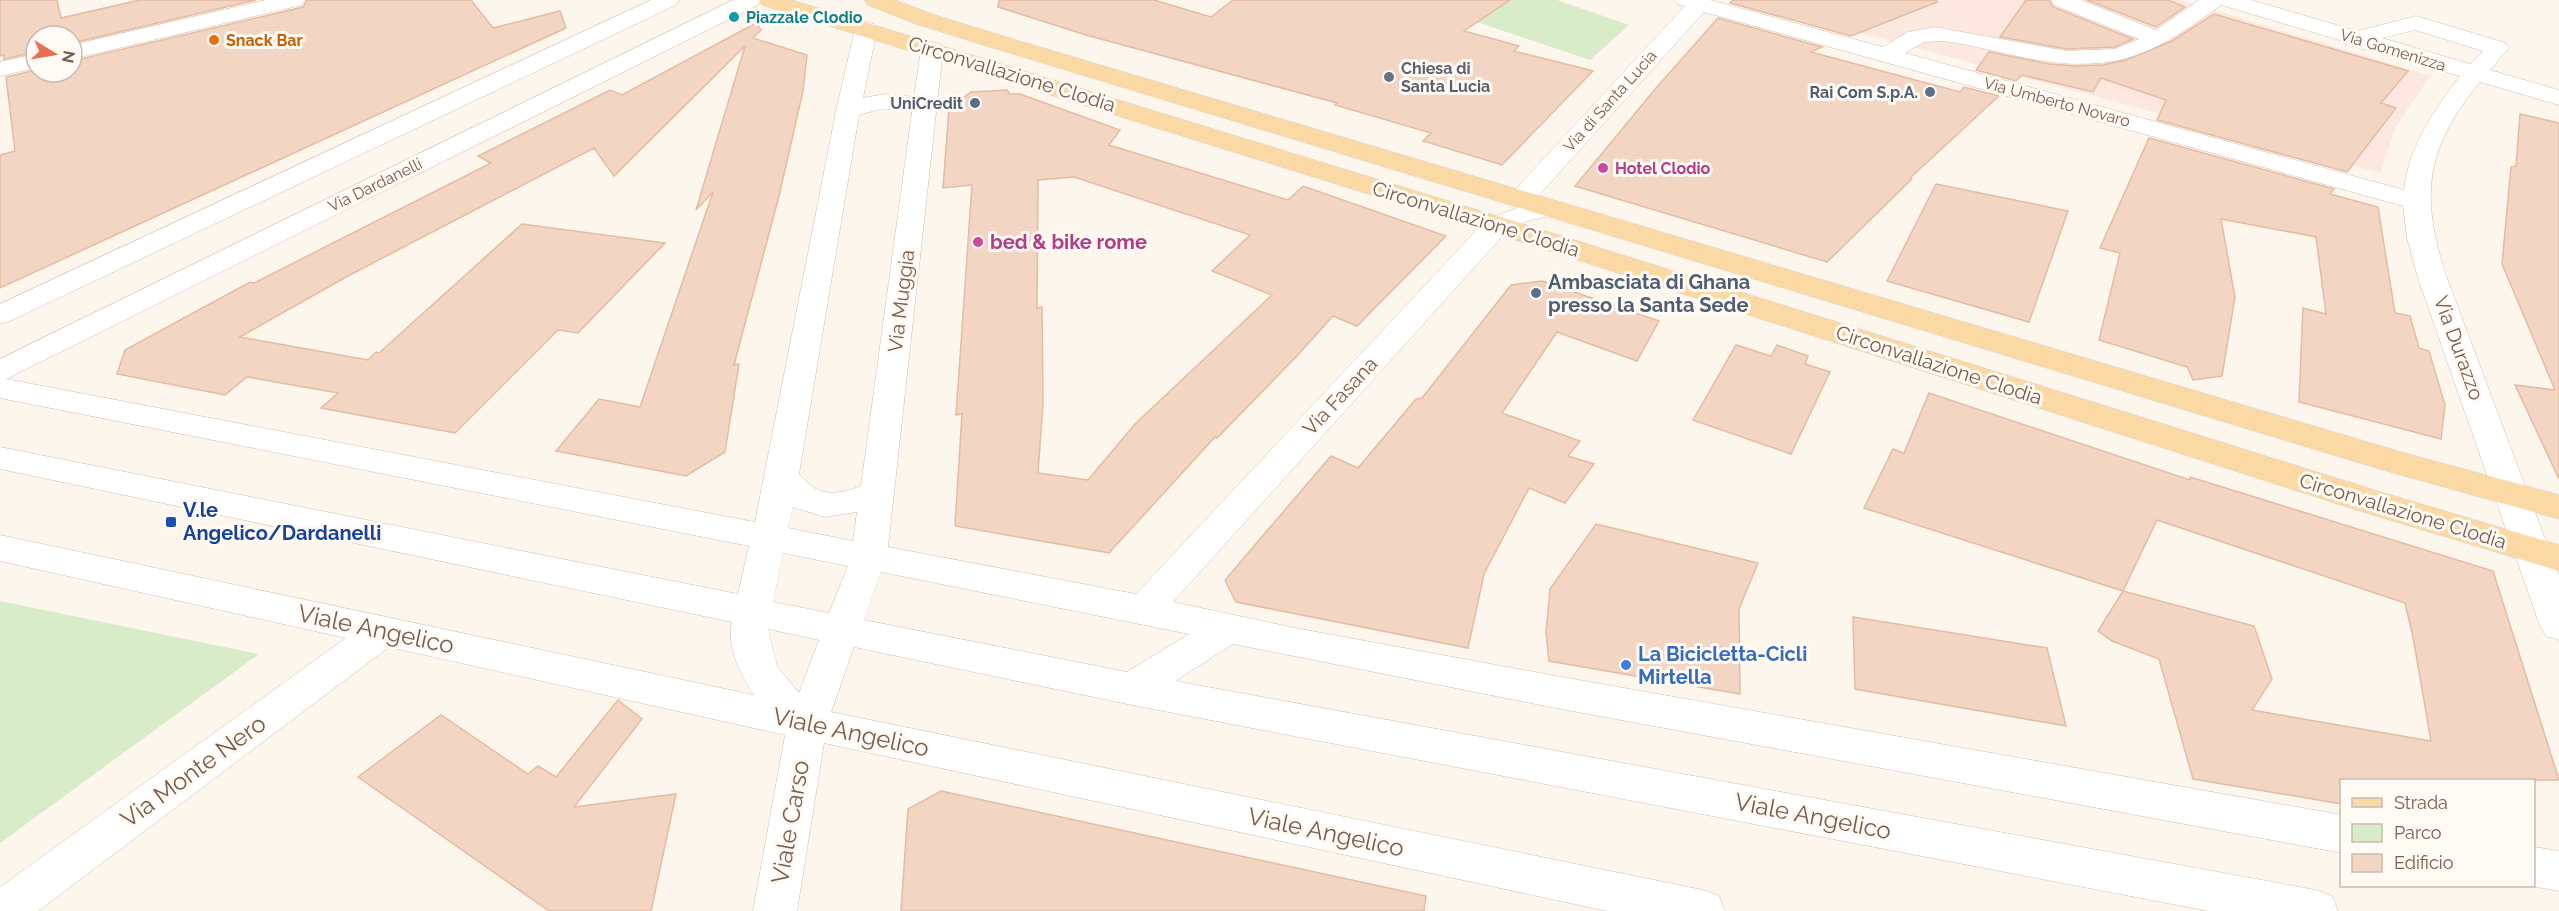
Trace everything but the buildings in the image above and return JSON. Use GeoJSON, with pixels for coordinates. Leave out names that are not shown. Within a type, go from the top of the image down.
{"type":"FeatureCollection","features":[{"type":"Feature","properties":{"kind":"main road","name":"Circonvallazione Clodia"},"geometry":{"type":"LineString","coordinates":[[770,0],[1497,225],[2546,555]]}},
{"type":"Feature","properties":{"kind":"main road","name":"Circonvallazione Clodia"},"geometry":{"type":"LineString","coordinates":[[876,0],[945,25],[2350,449],[2559,507]]}},
{"type":"Feature","properties":{"kind":"street"},"geometry":{"type":"LineString","coordinates":[[84,49],[294,0]]}},
{"type":"Feature","properties":{"kind":"street"},"geometry":{"type":"LineString","coordinates":[[0,315],[668,0]]}},
{"type":"Feature","properties":{"kind":"street","name":"Via Dardanelli"},"geometry":{"type":"LineString","coordinates":[[0,370],[750,0]]}},
{"type":"Feature","properties":{"kind":"street"},"geometry":{"type":"LineString","coordinates":[[2062,0],[2156,38]]}},
{"type":"Feature","properties":{"kind":"street"},"geometry":{"type":"LineString","coordinates":[[1887,55],[1904,44],[1928,34],[1950,35],[2031,52],[2075,58],[2121,54],[2156,38],[2213,0]]}},
{"type":"Feature","properties":{"kind":"street","name":"Via Gomenizza"},"geometry":{"type":"LineString","coordinates":[[2228,0],[2353,39],[2559,98]]}},
{"type":"Feature","properties":{"kind":"street","name":"Via di Santa Lucia"},"geometry":{"type":"LineString","coordinates":[[1521,199],[1692,2]]}},
{"type":"Feature","properties":{"kind":"street","name":"Via Umberto Novaro"},"geometry":{"type":"LineString","coordinates":[[1692,2],[2416,201]]}},
{"type":"Feature","properties":{"kind":"street","name":"Via Durazzo"},"geometry":{"type":"LineString","coordinates":[[2353,39],[2416,23],[2498,48],[2462,88],[2435,134],[2423,164],[2416,201],[2429,266],[2513,495],[2546,555],[2559,626]]}},
{"type":"Feature","properties":{"kind":"street"},"geometry":{"type":"LineString","coordinates":[[807,723],[777,698],[760,672],[750,645],[751,612],[782,476],[848,111],[866,29]]}},
{"type":"Feature","properties":{"kind":"street","name":"Via Muggia"},"geometry":{"type":"LineString","coordinates":[[841,631],[869,556],[932,49]]}},
{"type":"Feature","properties":{"kind":"street"},"geometry":{"type":"LineString","coordinates":[[0,69],[24,64]]}},
{"type":"Feature","properties":{"kind":"street"},"geometry":{"type":"LineString","coordinates":[[848,111],[867,104],[889,101],[913,103],[923,108]]}},
{"type":"Feature","properties":{"kind":"street","name":"Via Fasana"},"geometry":{"type":"LineString","coordinates":[[1144,610],[1497,225],[1519,215],[1551,208]]}},
{"type":"Feature","properties":{"kind":"street"},"geometry":{"type":"LineString","coordinates":[[0,388],[1602,701],[2340,834]]}},
{"type":"Feature","properties":{"kind":"street","name":"Viale Angelico"},"geometry":{"type":"LineString","coordinates":[[0,458],[1132,689],[2316,911]]}},
{"type":"Feature","properties":{"kind":"street"},"geometry":{"type":"LineString","coordinates":[[782,476],[796,494],[821,506],[836,506],[877,493]]}},
{"type":"Feature","properties":{"kind":"street","name":"Viale Angelico"},"geometry":{"type":"LineString","coordinates":[[0,548],[807,723],[1703,911]]}},
{"type":"Feature","properties":{"kind":"street"},"geometry":{"type":"LineString","coordinates":[[1132,689],[1227,629]]}},
{"type":"Feature","properties":{"kind":"street","name":"Via Monte Nero"},"geometry":{"type":"LineString","coordinates":[[3,911],[383,631]]}},
{"type":"Feature","properties":{"kind":"street","name":"Viale Carso"},"geometry":{"type":"LineString","coordinates":[[776,911],[807,723],[841,631]]}},
{"type":"Feature","properties":{"kind":"street"},"geometry":{"type":"LineString","coordinates":[[2535,867],[2559,872]]}},
{"type":"Feature","properties":{"kind":"shaded area"},"geometry":{"type":"Polygon","coordinates":[[[1737,0],[2181,0],[2430,76],[2395,128],[2381,173],[1737,0]]]}},
{"type":"Feature","properties":{"kind":"green space"},"geometry":{"type":"Polygon","coordinates":[[[1510,0],[1557,0],[1629,25],[1590,60],[1477,22],[1510,0]]]}},
{"type":"Feature","properties":{"kind":"green space"},"geometry":{"type":"Polygon","coordinates":[[[0,601],[259,654],[0,843],[0,601]]]}},
{"type":"Feature","properties":{"kind":"place","name":"Piazzale Clodio"},"geometry":{"type":"Point","coordinates":[734,17]}},
{"type":"Feature","properties":{"kind":"place","name":"Snack Bar"},"geometry":{"type":"Point","coordinates":[214,40]}},
{"type":"Feature","properties":{"kind":"place","name":"Chiesa di Santa Lucia"},"geometry":{"type":"Point","coordinates":[1389,77]}},
{"type":"Feature","properties":{"kind":"place","name":"Rai Com S.p.A."},"geometry":{"type":"Point","coordinates":[1930,92]}},
{"type":"Feature","properties":{"kind":"place","name":"UniCredit"},"geometry":{"type":"Point","coordinates":[975,103]}},
{"type":"Feature","properties":{"kind":"place","name":"Hotel Clodio"},"geometry":{"type":"Point","coordinates":[1603,168]}},
{"type":"Feature","properties":{"kind":"place","name":"bed & bike rome"},"geometry":{"type":"Point","coordinates":[978,242]}},
{"type":"Feature","properties":{"kind":"place","name":"Ambasciata di Ghana presso la Santa Sede"},"geometry":{"type":"Point","coordinates":[1536,293]}},
{"type":"Feature","properties":{"kind":"place","name":"V.le Angelico/Dardanelli"},"geometry":{"type":"Point","coordinates":[171,522]}},
{"type":"Feature","properties":{"kind":"place","name":"La Bicicletta-Cicli Mirtella"},"geometry":{"type":"Point","coordinates":[1626,665]}}]}
